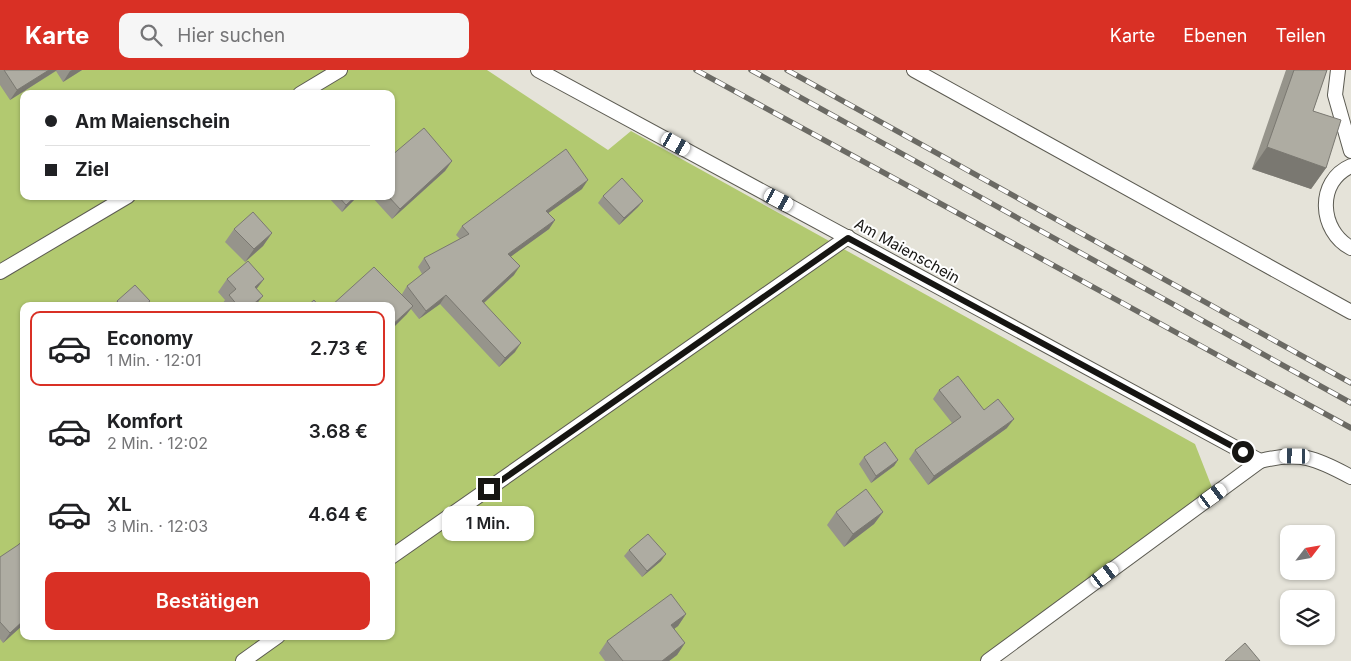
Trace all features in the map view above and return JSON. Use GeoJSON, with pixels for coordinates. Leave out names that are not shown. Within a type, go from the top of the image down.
{"type":"FeatureCollection","features":[{"type":"Feature","properties":{"kind":"lane"},"geometry":{"type":"LineString","coordinates":[[307,90],[340,70]]}},
{"type":"Feature","properties":{"kind":"lane","name":"Am Maienschein"},"geometry":{"type":"LineString","coordinates":[[538,70],[1260,461]]}},
{"type":"Feature","properties":{"kind":"lane"},"geometry":{"type":"LineString","coordinates":[[914,70],[1351,312]]}},
{"type":"Feature","properties":{"kind":"lane"},"geometry":{"type":"LineString","coordinates":[[1338,70],[1335,95],[1351,151]]}},
{"type":"Feature","properties":{"kind":"lane"},"geometry":{"type":"LineString","coordinates":[[1351,166],[1330,184],[1324,207],[1331,230],[1351,248]]}},
{"type":"Feature","properties":{"kind":"lane"},"geometry":{"type":"LineString","coordinates":[[0,272],[121,200]]}},
{"type":"Feature","properties":{"kind":"lane"},"geometry":{"type":"LineString","coordinates":[[395,554],[848,238]]}},
{"type":"Feature","properties":{"kind":"lane"},"geometry":{"type":"LineString","coordinates":[[988,661],[1260,461],[1282,456],[1315,459],[1351,477]]}},
{"type":"Feature","properties":{"kind":"lane"},"geometry":{"type":"LineString","coordinates":[[243,661],[272,640]]}},
{"type":"Feature","properties":{"kind":"green space"},"geometry":{"type":"Polygon","coordinates":[[[0,70],[487,70],[608,150],[631,131],[1195,444],[1213,490],[985,661],[0,661],[0,70]]]}},
{"type":"Feature","properties":{"kind":"building"},"geometry":{"type":"Polygon","coordinates":[[[4,70],[49,70],[17,90],[4,70]]]}},
{"type":"Feature","properties":{"kind":"building"},"geometry":{"type":"Polygon","coordinates":[[[1294,70],[1327,70],[1313,111],[1341,120],[1326,168],[1267,147],[1294,70]]]}},
{"type":"Feature","properties":{"kind":"building"},"geometry":{"type":"Polygon","coordinates":[[[424,128],[452,161],[400,209],[392,200],[395,200],[395,153],[424,128]]]}},
{"type":"Feature","properties":{"kind":"building"},"geometry":{"type":"Polygon","coordinates":[[[566,149],[588,180],[546,211],[555,220],[508,254],[520,266],[482,301],[521,343],[505,358],[446,295],[426,311],[407,286],[430,268],[424,258],[469,234],[462,226],[566,149]]]}},
{"type":"Feature","properties":{"kind":"building"},"geometry":{"type":"Polygon","coordinates":[[[622,178],[643,201],[624,218],[603,196],[622,178]]]}},
{"type":"Feature","properties":{"kind":"building"},"geometry":{"type":"Polygon","coordinates":[[[342,200],[352,200],[346,205],[342,200]]]}},
{"type":"Feature","properties":{"kind":"building"},"geometry":{"type":"Polygon","coordinates":[[[253,212],[272,233],[254,249],[234,229],[253,212]]]}},
{"type":"Feature","properties":{"kind":"building"},"geometry":{"type":"Polygon","coordinates":[[[248,261],[264,279],[255,287],[263,296],[256,302],[235,302],[229,295],[236,289],[227,279],[248,261]]]}},
{"type":"Feature","properties":{"kind":"building"},"geometry":{"type":"Polygon","coordinates":[[[374,267],[413,306],[395,322],[395,302],[335,302],[374,267]]]}},
{"type":"Feature","properties":{"kind":"building"},"geometry":{"type":"Polygon","coordinates":[[[135,285],[150,301],[118,302],[135,285]]]}},
{"type":"Feature","properties":{"kind":"building"},"geometry":{"type":"Polygon","coordinates":[[[958,376],[984,410],[998,399],[1014,419],[934,476],[915,450],[961,417],[939,390],[958,376]]]}},
{"type":"Feature","properties":{"kind":"building"},"geometry":{"type":"Polygon","coordinates":[[[885,442],[898,460],[876,476],[864,457],[885,442]]]}},
{"type":"Feature","properties":{"kind":"building"},"geometry":{"type":"Polygon","coordinates":[[[866,489],[883,512],[853,534],[836,512],[866,489]]]}},
{"type":"Feature","properties":{"kind":"building"},"geometry":{"type":"Polygon","coordinates":[[[648,534],[666,554],[647,571],[629,550],[648,534]]]}},
{"type":"Feature","properties":{"kind":"building"},"geometry":{"type":"Polygon","coordinates":[[[20,543],[20,624],[10,633],[0,622],[0,557],[20,543]]]}},
{"type":"Feature","properties":{"kind":"building"},"geometry":{"type":"Polygon","coordinates":[[[671,594],[686,614],[671,625],[685,643],[662,661],[623,661],[607,641],[671,594]]]}},
{"type":"Feature","properties":{"kind":"building"},"geometry":{"type":"Polygon","coordinates":[[[1245,643],[1260,661],[1225,661],[1245,643]]]}},
{"type":"Feature","properties":{"kind":"railway"},"geometry":{"type":"LineString","coordinates":[[696,70],[1351,428]]}},
{"type":"Feature","properties":{"kind":"railway"},"geometry":{"type":"LineString","coordinates":[[751,70],[1351,403]]}},
{"type":"Feature","properties":{"kind":"railway"},"geometry":{"type":"LineString","coordinates":[[787,70],[1351,383]]}},
{"type":"Feature","properties":{"kind":"route"},"geometry":{"type":"LineString","coordinates":[[489,489],[848,238],[1243,452]]}}]}
